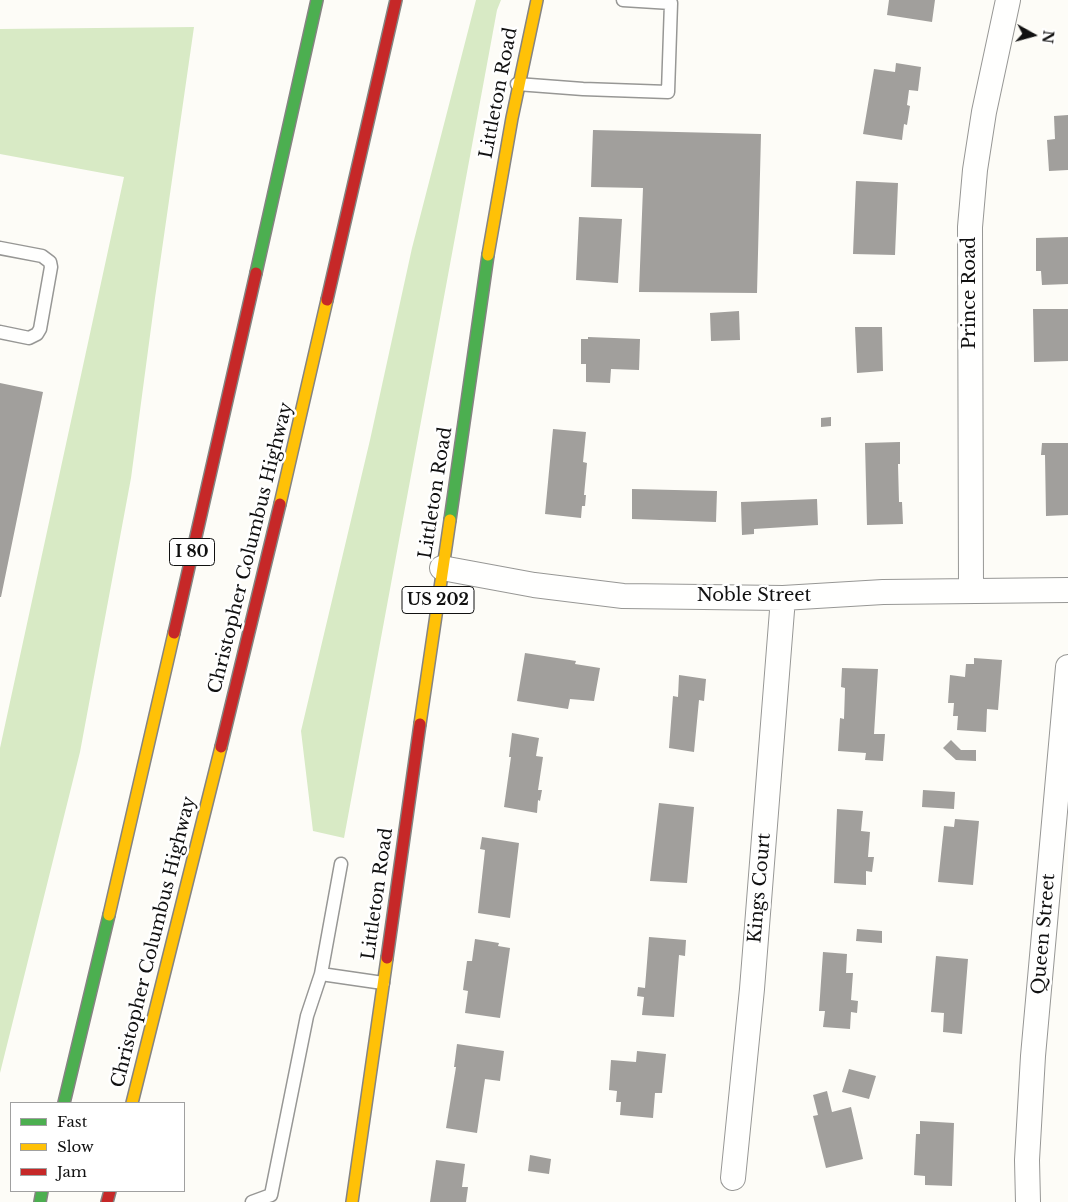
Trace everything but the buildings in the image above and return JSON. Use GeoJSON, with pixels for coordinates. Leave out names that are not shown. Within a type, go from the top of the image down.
{"type":"FeatureCollection","features":[{"type":"Feature","properties":{"kind":"main road","name":"I 80"},"geometry":{"type":"LineString","coordinates":[[64,1102],[151,735],[317,0]]}},
{"type":"Feature","properties":{"kind":"main road","name":"Christopher Columbus Highway"},"geometry":{"type":"LineString","coordinates":[[132,1102],[261,584],[396,0]]}},
{"type":"Feature","properties":{"kind":"main road"},"geometry":{"type":"LineString","coordinates":[[393,14],[402,0]]}},
{"type":"Feature","properties":{"kind":"main road","name":"Littleton Road"},"geometry":{"type":"LineString","coordinates":[[352,1202],[442,568],[503,162],[517,84],[537,0]]}},
{"type":"Feature","properties":{"kind":"street","name":"Prince Road"},"geometry":{"type":"LineString","coordinates":[[971,590],[970,226],[975,170],[984,112],[1008,0]]}},
{"type":"Feature","properties":{"kind":"street","name":"Noble Street"},"geometry":{"type":"LineString","coordinates":[[442,568],[534,585],[622,596],[783,598],[971,590],[1068,590]]}},
{"type":"Feature","properties":{"kind":"street","name":"Kings Court"},"geometry":{"type":"LineString","coordinates":[[733,1178],[752,979],[783,598]]}},
{"type":"Feature","properties":{"kind":"street","name":"Queen Street"},"geometry":{"type":"LineString","coordinates":[[1028,1202],[1027,1160],[1033,1056],[1068,667]]}},
{"type":"Feature","properties":{"kind":"lane"},"geometry":{"type":"LineString","coordinates":[[517,84],[583,89],[668,92],[672,1],[623,0]]}},
{"type":"Feature","properties":{"kind":"lane"},"geometry":{"type":"LineString","coordinates":[[0,248],[42,256],[50,262],[51,268],[40,329],[37,334],[29,338],[0,332]]}},
{"type":"Feature","properties":{"kind":"lane"},"geometry":{"type":"LineString","coordinates":[[252,1202],[271,1196],[307,1016],[321,974],[342,864]]}},
{"type":"Feature","properties":{"kind":"lane"},"geometry":{"type":"LineString","coordinates":[[321,974],[383,983]]}},
{"type":"Feature","properties":{"kind":"green space"},"geometry":{"type":"Polygon","coordinates":[[[476,0],[501,0],[497,10],[344,838],[313,831],[301,731],[370,440],[412,248],[476,0]]]}},
{"type":"Feature","properties":{"kind":"green space"},"geometry":{"type":"Polygon","coordinates":[[[194,27],[131,478],[80,752],[0,1073],[0,748],[124,177],[0,154],[0,29],[194,27]]]}},
{"type":"Feature","properties":{"kind":"traffic: fast"},"geometry":{"type":"LineString","coordinates":[[256,273],[317,0]]}},
{"type":"Feature","properties":{"kind":"traffic: fast"},"geometry":{"type":"LineString","coordinates":[[450,520],[488,255]]}},
{"type":"Feature","properties":{"kind":"traffic: fast"},"geometry":{"type":"LineString","coordinates":[[64,1102],[109,915]]}},
{"type":"Feature","properties":{"kind":"traffic: fast"},"geometry":{"type":"LineString","coordinates":[[40,1202],[42,1192]]}},
{"type":"Feature","properties":{"kind":"traffic: slow"},"geometry":{"type":"LineString","coordinates":[[488,255],[512,118],[537,0]]}},
{"type":"Feature","properties":{"kind":"traffic: slow"},"geometry":{"type":"LineString","coordinates":[[280,504],[327,300]]}},
{"type":"Feature","properties":{"kind":"traffic: slow"},"geometry":{"type":"LineString","coordinates":[[420,724],[450,520]]}},
{"type":"Feature","properties":{"kind":"traffic: slow"},"geometry":{"type":"LineString","coordinates":[[109,915],[174,633]]}},
{"type":"Feature","properties":{"kind":"traffic: slow"},"geometry":{"type":"LineString","coordinates":[[132,1102],[221,747]]}},
{"type":"Feature","properties":{"kind":"traffic: slow"},"geometry":{"type":"LineString","coordinates":[[352,1202],[387,958]]}},
{"type":"Feature","properties":{"kind":"traffic: jam"},"geometry":{"type":"LineString","coordinates":[[327,300],[396,0]]}},
{"type":"Feature","properties":{"kind":"traffic: jam"},"geometry":{"type":"LineString","coordinates":[[174,633],[256,273]]}},
{"type":"Feature","properties":{"kind":"traffic: jam"},"geometry":{"type":"LineString","coordinates":[[221,747],[280,504]]}},
{"type":"Feature","properties":{"kind":"traffic: jam"},"geometry":{"type":"LineString","coordinates":[[387,958],[420,724]]}},
{"type":"Feature","properties":{"kind":"traffic: jam"},"geometry":{"type":"LineString","coordinates":[[107,1202],[110,1192]]}}]}
